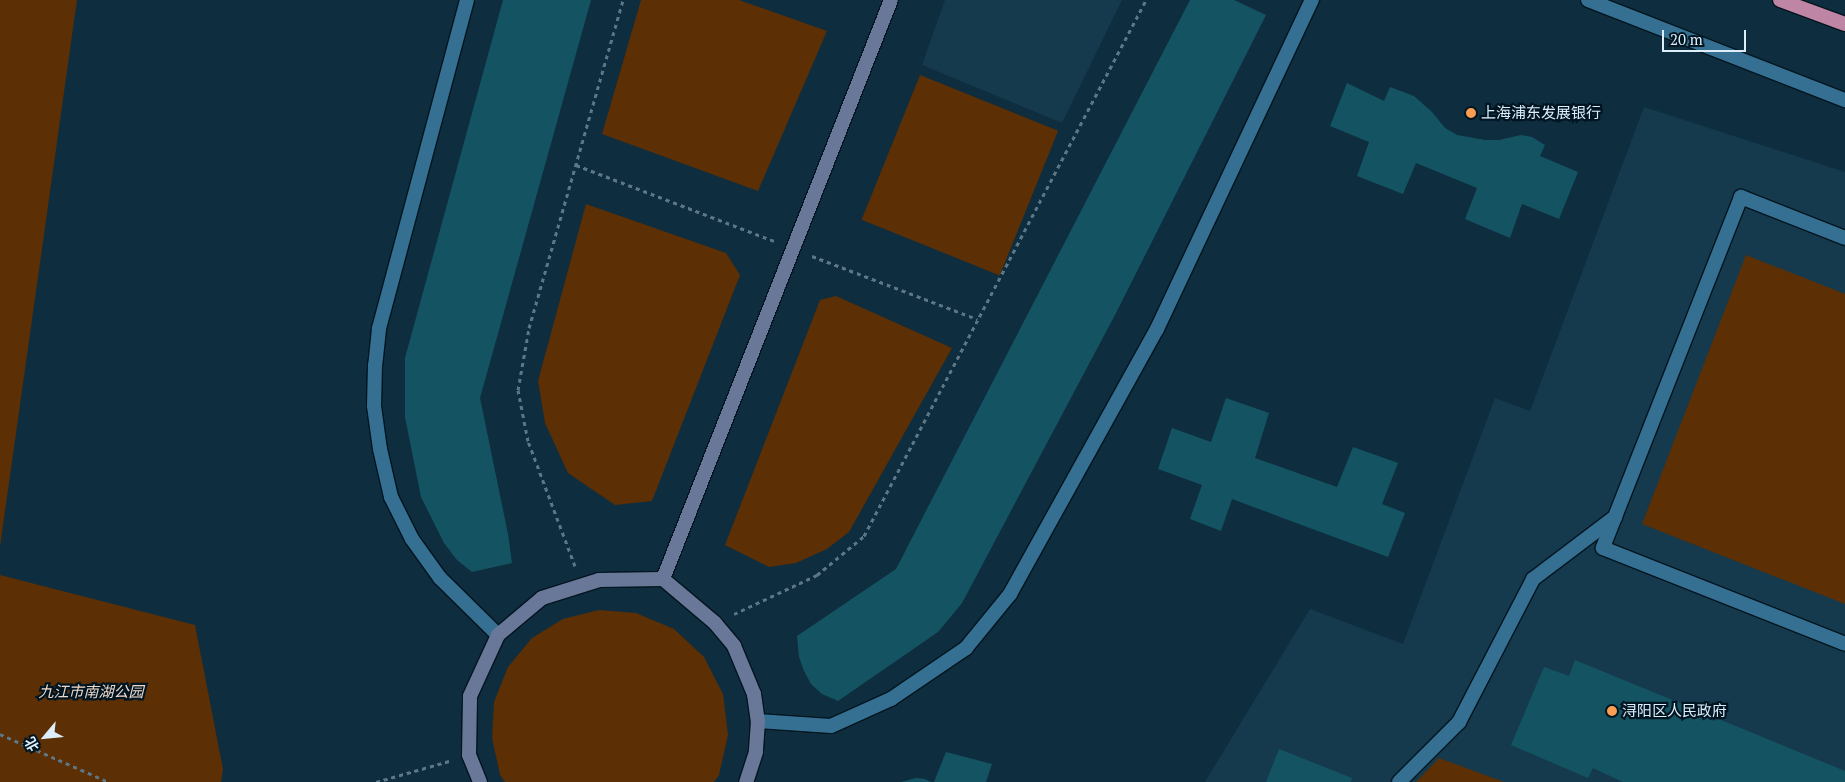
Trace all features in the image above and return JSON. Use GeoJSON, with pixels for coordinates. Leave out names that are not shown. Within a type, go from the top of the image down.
{"type":"FeatureCollection","features":[{"type":"Feature","properties":{"kind":"highway"},"geometry":{"type":"LineString","coordinates":[[1780,0],[1845,24]]}},
{"type":"Feature","properties":{"kind":"main road"},"geometry":{"type":"LineString","coordinates":[[663,579],[891,0]]}},
{"type":"Feature","properties":{"kind":"main road"},"geometry":{"type":"LineString","coordinates":[[480,782],[469,755],[470,696],[498,635],[542,598],[599,580],[663,579],[715,623],[734,646],[754,694],[758,721],[756,752],[746,782]]}},
{"type":"Feature","properties":{"kind":"street"},"geometry":{"type":"LineString","coordinates":[[467,0],[379,329],[375,365],[374,406],[380,448],[391,496],[412,540],[440,578],[498,635]]}},
{"type":"Feature","properties":{"kind":"street"},"geometry":{"type":"LineString","coordinates":[[758,721],[831,726],[891,699],[966,648],[1010,594],[1157,329],[1312,0]]}},
{"type":"Feature","properties":{"kind":"street"},"geometry":{"type":"LineString","coordinates":[[1588,0],[1845,100]]}},
{"type":"Feature","properties":{"kind":"street"},"geometry":{"type":"LineString","coordinates":[[1845,238],[1741,197],[1603,548],[1845,644]]}},
{"type":"Feature","properties":{"kind":"street"},"geometry":{"type":"LineString","coordinates":[[1399,782],[1459,722],[1533,579],[1616,517]]}},
{"type":"Feature","properties":{"kind":"path"},"geometry":{"type":"LineString","coordinates":[[582,586],[528,441],[518,390],[529,328],[623,0]]}},
{"type":"Feature","properties":{"kind":"path"},"geometry":{"type":"LineString","coordinates":[[715,623],[817,575],[864,536],[1146,0]]}},
{"type":"Feature","properties":{"kind":"path"},"geometry":{"type":"LineString","coordinates":[[0,734],[109,782]]}},
{"type":"Feature","properties":{"kind":"path"},"geometry":{"type":"LineString","coordinates":[[376,782],[469,755]]}},
{"type":"Feature","properties":{"kind":"shaded area"},"geometry":{"type":"Polygon","coordinates":[[[945,0],[1122,0],[1062,123],[922,65],[945,0]]]}},
{"type":"Feature","properties":{"kind":"shaded area","name":"浔阳区人民政府"},"geometry":{"type":"Polygon","coordinates":[[[1644,107],[1845,172],[1845,782],[1205,782],[1310,609],[1403,644],[1495,398],[1530,411],[1644,107]]]}},
{"type":"Feature","properties":{"kind":"green space"},"geometry":{"type":"Polygon","coordinates":[[[0,0],[77,0],[0,547],[0,0]]]}},
{"type":"Feature","properties":{"kind":"green space"},"geometry":{"type":"Polygon","coordinates":[[[641,0],[739,0],[827,31],[758,191],[602,134],[641,0]]]}},
{"type":"Feature","properties":{"kind":"green space"},"geometry":{"type":"Polygon","coordinates":[[[920,75],[1058,131],[1000,275],[862,220],[920,75]]]}},
{"type":"Feature","properties":{"kind":"green space"},"geometry":{"type":"Polygon","coordinates":[[[586,204],[726,253],[740,275],[652,501],[615,505],[568,473],[545,423],[538,381],[586,204]]]}},
{"type":"Feature","properties":{"kind":"green space"},"geometry":{"type":"Polygon","coordinates":[[[1746,255],[1845,294],[1845,604],[1642,524],[1746,255]]]}},
{"type":"Feature","properties":{"kind":"green space"},"geometry":{"type":"Polygon","coordinates":[[[836,296],[952,348],[849,532],[827,549],[796,563],[769,567],[725,545],[820,300],[836,296]]]}},
{"type":"Feature","properties":{"kind":"green space","name":"九江市南湖公园"},"geometry":{"type":"Polygon","coordinates":[[[0,575],[195,625],[223,769],[221,782],[0,782],[0,575]]]}},
{"type":"Feature","properties":{"kind":"green space"},"geometry":{"type":"Polygon","coordinates":[[[599,610],[636,613],[674,629],[704,657],[723,694],[728,735],[719,775],[714,782],[505,782],[500,775],[492,738],[494,702],[508,667],[532,638],[563,619],[599,610]]]}},
{"type":"Feature","properties":{"kind":"green space"},"geometry":{"type":"Polygon","coordinates":[[[1439,758],[1504,782],[1416,782],[1439,758]]]}},
{"type":"Feature","properties":{"kind":"building"},"geometry":{"type":"Polygon","coordinates":[[[503,0],[591,0],[480,398],[508,534],[512,563],[472,572],[457,560],[444,543],[421,497],[405,417],[405,358],[503,0]]]}},
{"type":"Feature","properties":{"kind":"building"},"geometry":{"type":"Polygon","coordinates":[[[1190,0],[1234,0],[1266,15],[1116,313],[962,603],[938,632],[838,701],[822,694],[811,684],[804,671],[799,657],[797,636],[896,569],[1190,0]]]}},
{"type":"Feature","properties":{"kind":"building"},"geometry":{"type":"Polygon","coordinates":[[[1347,83],[1384,101],[1390,87],[1414,96],[1432,112],[1445,128],[1457,135],[1485,140],[1499,140],[1521,135],[1532,137],[1545,145],[1540,156],[1578,172],[1559,219],[1522,204],[1510,238],[1465,219],[1477,188],[1416,163],[1403,194],[1357,176],[1369,142],[1330,126],[1347,83]]]}},
{"type":"Feature","properties":{"kind":"building"},"geometry":{"type":"Polygon","coordinates":[[[1226,398],[1269,413],[1255,458],[1337,487],[1353,447],[1398,463],[1382,504],[1405,513],[1388,557],[1232,499],[1221,531],[1190,519],[1202,485],[1158,469],[1172,428],[1211,442],[1226,398]]]}},
{"type":"Feature","properties":{"kind":"building","name":"浔阳区人民政府"},"geometry":{"type":"Polygon","coordinates":[[[1575,660],[1845,771],[1845,782],[1623,782],[1593,768],[1588,778],[1511,745],[1544,667],[1569,676],[1575,660]]]}},
{"type":"Feature","properties":{"kind":"building"},"geometry":{"type":"Polygon","coordinates":[[[1279,749],[1352,778],[1351,782],[1266,782],[1279,749]]]}},
{"type":"Feature","properties":{"kind":"building"},"geometry":{"type":"Polygon","coordinates":[[[946,752],[992,764],[986,782],[934,782],[946,752]]]}},
{"type":"Feature","properties":{"kind":"building"},"geometry":{"type":"Polygon","coordinates":[[[916,778],[931,782],[901,782],[916,778]]]}},
{"type":"Feature","properties":{"kind":"place","name":"上海浦东发展银行"},"geometry":{"type":"Point","coordinates":[1471,113]}},
{"type":"Feature","properties":{"kind":"place","name":"浔阳区人民政府"},"geometry":{"type":"Point","coordinates":[1612,711]}}]}
